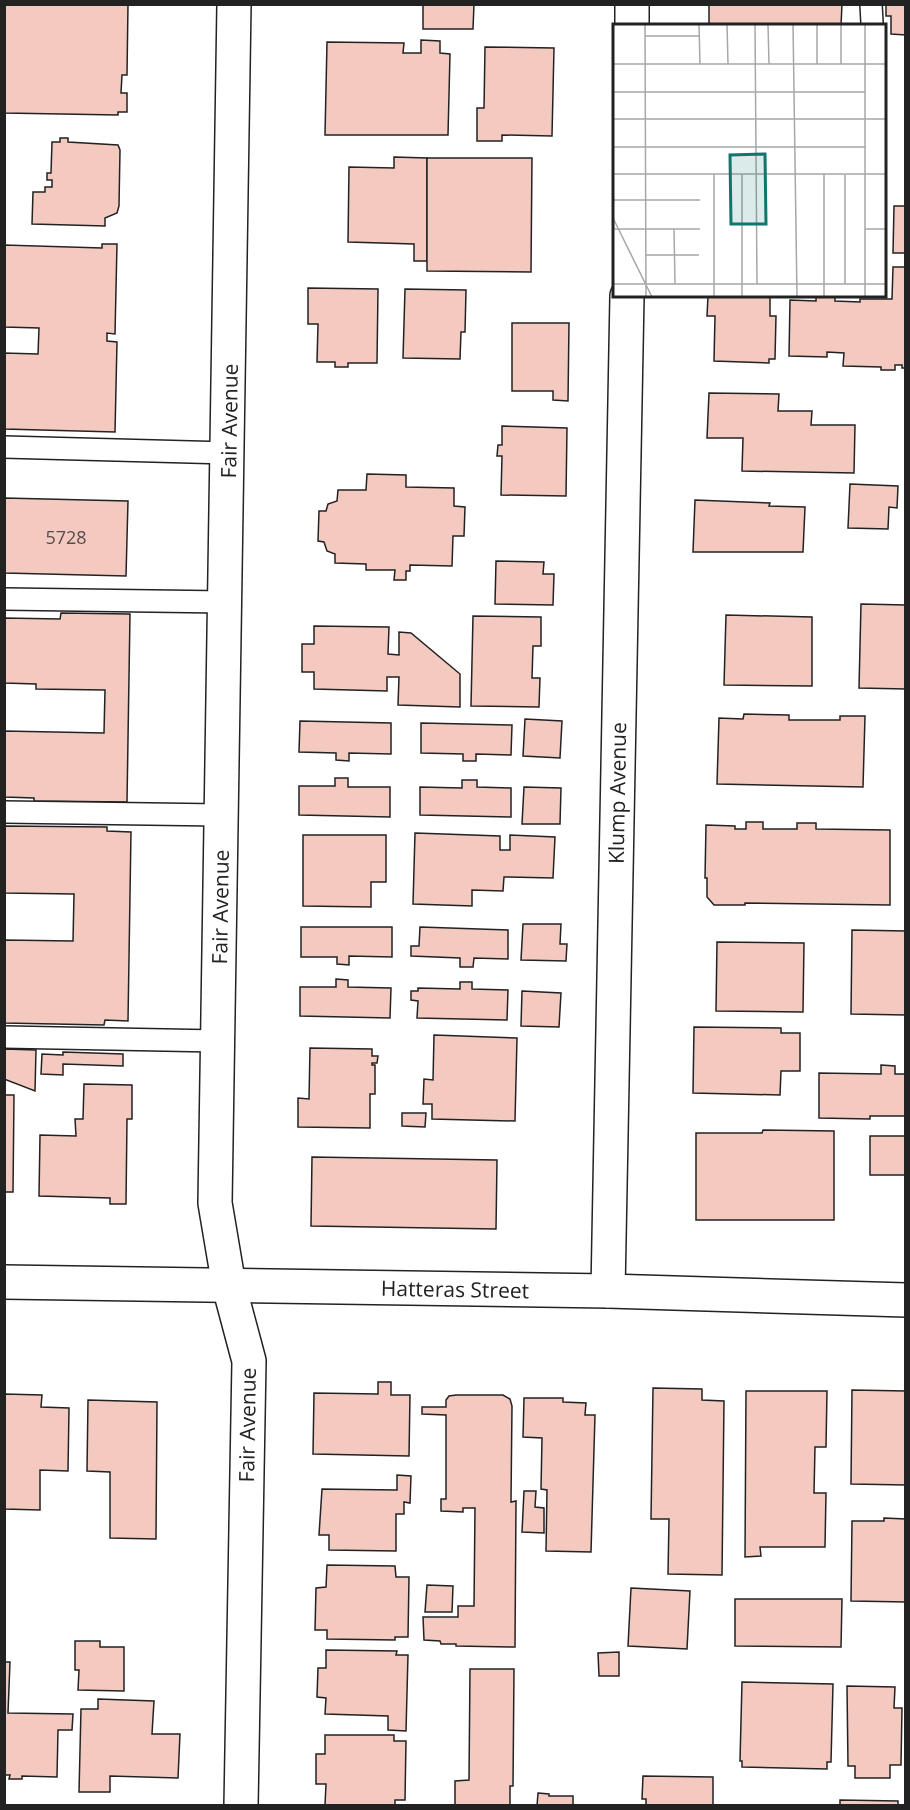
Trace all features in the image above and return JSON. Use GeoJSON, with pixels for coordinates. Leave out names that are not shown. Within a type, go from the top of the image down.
{"type":"FeatureCollection","features":[{"type":"Feature","properties":{"kind":"street","name":"Fair Avenue"},"geometry":{"type":"LineString","coordinates":[[234,4],[215,1203],[229,1286],[249,1362],[241,1806]]}},
{"type":"Feature","properties":{"kind":"street"},"geometry":{"type":"LineString","coordinates":[[632,4],[632,24]]}},
{"type":"Feature","properties":{"kind":"street","name":"Klump Avenue"},"geometry":{"type":"LineString","coordinates":[[608,1291],[627,297]]}},
{"type":"Feature","properties":{"kind":"street","name":"Hatteras Street"},"geometry":{"type":"LineString","coordinates":[[4,1282],[608,1291],[906,1300]]}},
{"type":"Feature","properties":{"kind":"lane"},"geometry":{"type":"LineString","coordinates":[[4,447],[228,453]]}},
{"type":"Feature","properties":{"kind":"lane"},"geometry":{"type":"LineString","coordinates":[[4,599],[226,602]]}},
{"type":"Feature","properties":{"kind":"lane"},"geometry":{"type":"LineString","coordinates":[[4,812],[221,815]]}},
{"type":"Feature","properties":{"kind":"lane"},"geometry":{"type":"LineString","coordinates":[[4,1037],[218,1041]]}},
{"type":"Feature","properties":{"kind":"building"},"geometry":{"type":"Polygon","coordinates":[[[4,4],[128,4],[127,75],[122,75],[121,93],[127,93],[127,112],[118,112],[118,115],[4,113],[4,4]]]}},
{"type":"Feature","properties":{"kind":"building"},"geometry":{"type":"Polygon","coordinates":[[[423,4],[474,4],[473,29],[423,29],[423,4]]]}},
{"type":"Feature","properties":{"kind":"building"},"geometry":{"type":"Polygon","coordinates":[[[709,4],[842,4],[841,24],[709,24],[709,4]]]}},
{"type":"Feature","properties":{"kind":"building"},"geometry":{"type":"Polygon","coordinates":[[[886,4],[906,4],[906,35],[891,34],[891,16],[886,16],[886,4]]]}},
{"type":"Feature","properties":{"kind":"building"},"geometry":{"type":"Polygon","coordinates":[[[421,40],[440,41],[440,53],[450,54],[448,135],[325,135],[327,42],[404,43],[403,53],[421,53],[421,40]]]}},
{"type":"Feature","properties":{"kind":"building"},"geometry":{"type":"Polygon","coordinates":[[[485,47],[554,48],[552,136],[502,135],[502,141],[477,141],[477,108],[484,108],[485,47]]]}},
{"type":"Feature","properties":{"kind":"building"},"geometry":{"type":"Polygon","coordinates":[[[60,138],[68,138],[68,142],[118,145],[120,150],[119,206],[117,213],[105,218],[105,226],[32,224],[33,192],[45,192],[45,187],[52,187],[52,180],[47,180],[47,173],[51,173],[52,142],[60,142],[60,138]]]}},
{"type":"Feature","properties":{"kind":"building"},"geometry":{"type":"Polygon","coordinates":[[[394,157],[427,158],[427,261],[414,261],[414,244],[348,242],[349,167],[394,168],[394,157]]]}},
{"type":"Feature","properties":{"kind":"building"},"geometry":{"type":"Polygon","coordinates":[[[427,158],[532,158],[531,272],[427,271],[427,158]]]}},
{"type":"Feature","properties":{"kind":"building"},"geometry":{"type":"Polygon","coordinates":[[[894,206],[906,206],[906,253],[893,253],[894,206]]]}},
{"type":"Feature","properties":{"kind":"building"},"geometry":{"type":"Polygon","coordinates":[[[102,244],[117,244],[115,334],[107,333],[107,341],[117,342],[115,432],[4,429],[4,353],[38,354],[39,328],[4,327],[4,245],[102,248],[102,244]]]}},
{"type":"Feature","properties":{"kind":"building"},"geometry":{"type":"Polygon","coordinates":[[[893,267],[906,267],[906,368],[902,368],[902,365],[895,365],[895,370],[881,370],[881,367],[843,366],[844,353],[827,352],[827,357],[789,356],[790,300],[816,301],[816,297],[835,297],[835,301],[860,302],[860,299],[892,299],[893,267]]]}},
{"type":"Feature","properties":{"kind":"building"},"geometry":{"type":"Polygon","coordinates":[[[308,288],[378,289],[377,363],[348,363],[348,367],[335,367],[335,362],[317,362],[318,324],[308,324],[308,288]]]}},
{"type":"Feature","properties":{"kind":"building"},"geometry":{"type":"Polygon","coordinates":[[[405,289],[466,290],[465,332],[461,332],[460,359],[403,358],[405,289]]]}},
{"type":"Feature","properties":{"kind":"building"},"geometry":{"type":"Polygon","coordinates":[[[708,297],[770,297],[770,316],[776,316],[775,359],[769,359],[769,363],[714,361],[715,316],[707,316],[708,297]]]}},
{"type":"Feature","properties":{"kind":"building"},"geometry":{"type":"Polygon","coordinates":[[[512,323],[569,323],[568,401],[553,400],[553,391],[512,391],[512,323]]]}},
{"type":"Feature","properties":{"kind":"building"},"geometry":{"type":"Polygon","coordinates":[[[709,393],[779,394],[778,411],[812,411],[811,425],[855,425],[854,473],[742,471],[743,438],[707,438],[709,393]]]}},
{"type":"Feature","properties":{"kind":"building"},"geometry":{"type":"Polygon","coordinates":[[[502,426],[567,428],[566,496],[501,495],[502,456],[497,456],[498,445],[502,445],[502,426]]]}},
{"type":"Feature","properties":{"kind":"building"},"geometry":{"type":"Polygon","coordinates":[[[367,474],[406,475],[406,487],[454,488],[454,506],[465,507],[464,536],[453,536],[452,566],[410,565],[410,571],[406,571],[406,580],[394,580],[395,570],[366,570],[366,564],[335,563],[335,554],[327,551],[324,542],[318,541],[319,511],[326,511],[328,504],[337,501],[338,490],[366,490],[367,474]]]}},
{"type":"Feature","properties":{"kind":"building"},"geometry":{"type":"Polygon","coordinates":[[[850,484],[898,486],[897,508],[889,507],[888,529],[848,528],[850,484]]]}},
{"type":"Feature","properties":{"kind":"building"},"geometry":{"type":"Polygon","coordinates":[[[4,498],[128,501],[126,576],[4,573],[4,498]]]}},
{"type":"Feature","properties":{"kind":"building"},"geometry":{"type":"Polygon","coordinates":[[[695,500],[805,507],[803,552],[693,552],[695,500]]]}},
{"type":"Feature","properties":{"kind":"building"},"geometry":{"type":"Polygon","coordinates":[[[496,561],[544,562],[543,574],[554,574],[553,605],[495,604],[496,561]]]}},
{"type":"Feature","properties":{"kind":"building"},"geometry":{"type":"Polygon","coordinates":[[[861,604],[906,605],[906,689],[859,688],[861,604]]]}},
{"type":"Feature","properties":{"kind":"building"},"geometry":{"type":"Polygon","coordinates":[[[61,613],[130,614],[127,802],[34,801],[34,798],[4,797],[4,731],[104,733],[105,690],[36,689],[36,684],[4,683],[4,618],[60,619],[61,613]]]}},
{"type":"Feature","properties":{"kind":"building"},"geometry":{"type":"Polygon","coordinates":[[[726,615],[812,617],[812,686],[724,685],[726,615]]]}},
{"type":"Feature","properties":{"kind":"building"},"geometry":{"type":"Polygon","coordinates":[[[473,616],[541,617],[541,646],[533,646],[532,678],[540,678],[539,707],[471,706],[473,616]]]}},
{"type":"Feature","properties":{"kind":"building"},"geometry":{"type":"Polygon","coordinates":[[[314,626],[389,627],[388,654],[399,655],[399,632],[411,633],[460,674],[460,707],[398,705],[399,677],[387,677],[387,691],[314,689],[314,672],[302,672],[302,644],[314,644],[314,626]]]}},
{"type":"Feature","properties":{"kind":"building"},"geometry":{"type":"Polygon","coordinates":[[[744,714],[789,715],[789,720],[840,720],[840,716],[865,716],[863,787],[717,784],[719,718],[743,719],[744,714]]]}},
{"type":"Feature","properties":{"kind":"building"},"geometry":{"type":"Polygon","coordinates":[[[525,719],[562,721],[560,758],[523,756],[525,719]]]}},
{"type":"Feature","properties":{"kind":"building"},"geometry":{"type":"Polygon","coordinates":[[[300,721],[391,723],[391,754],[349,753],[349,761],[336,760],[336,753],[299,752],[300,721]]]}},
{"type":"Feature","properties":{"kind":"building"},"geometry":{"type":"Polygon","coordinates":[[[421,723],[512,725],[511,755],[476,754],[476,761],[463,761],[463,754],[421,753],[421,723]]]}},
{"type":"Feature","properties":{"kind":"building"},"geometry":{"type":"Polygon","coordinates":[[[335,778],[348,778],[348,787],[390,787],[390,817],[299,815],[299,786],[335,786],[335,778]]]}},
{"type":"Feature","properties":{"kind":"building"},"geometry":{"type":"Polygon","coordinates":[[[462,780],[477,780],[477,787],[511,788],[511,817],[420,815],[420,787],[462,788],[462,780]]]}},
{"type":"Feature","properties":{"kind":"building"},"geometry":{"type":"Polygon","coordinates":[[[524,787],[561,788],[560,824],[522,824],[524,787]]]}},
{"type":"Feature","properties":{"kind":"building"},"geometry":{"type":"Polygon","coordinates":[[[746,822],[763,822],[763,829],[797,829],[797,823],[816,823],[816,829],[890,830],[890,905],[745,903],[745,905],[714,905],[707,897],[707,878],[705,878],[706,825],[735,826],[735,829],[746,829],[746,822]]]}},
{"type":"Feature","properties":{"kind":"building"},"geometry":{"type":"Polygon","coordinates":[[[4,826],[107,827],[107,831],[131,832],[128,1021],[105,1020],[104,1025],[4,1023],[4,940],[73,941],[74,894],[4,893],[4,826]]]}},
{"type":"Feature","properties":{"kind":"building"},"geometry":{"type":"Polygon","coordinates":[[[415,833],[500,836],[500,850],[510,850],[510,835],[555,837],[553,878],[504,877],[503,891],[472,890],[472,906],[413,904],[415,833]]]}},
{"type":"Feature","properties":{"kind":"building"},"geometry":{"type":"Polygon","coordinates":[[[303,835],[386,835],[386,882],[371,882],[371,907],[303,906],[303,835]]]}},
{"type":"Feature","properties":{"kind":"building"},"geometry":{"type":"Polygon","coordinates":[[[523,924],[561,924],[560,944],[567,944],[566,961],[521,960],[523,924]]]}},
{"type":"Feature","properties":{"kind":"building"},"geometry":{"type":"Polygon","coordinates":[[[301,927],[392,927],[392,957],[349,956],[349,965],[337,964],[337,957],[301,957],[301,927]]]}},
{"type":"Feature","properties":{"kind":"building"},"geometry":{"type":"Polygon","coordinates":[[[420,927],[508,930],[508,959],[474,958],[473,967],[460,967],[460,958],[411,956],[411,946],[419,946],[420,927]]]}},
{"type":"Feature","properties":{"kind":"building"},"geometry":{"type":"Polygon","coordinates":[[[852,930],[906,931],[906,1015],[851,1014],[852,930]]]}},
{"type":"Feature","properties":{"kind":"building"},"geometry":{"type":"Polygon","coordinates":[[[717,942],[804,943],[803,1012],[716,1011],[717,942]]]}},
{"type":"Feature","properties":{"kind":"building"},"geometry":{"type":"Polygon","coordinates":[[[336,979],[348,980],[348,987],[391,988],[390,1018],[300,1016],[300,987],[336,987],[336,979]]]}},
{"type":"Feature","properties":{"kind":"building"},"geometry":{"type":"Polygon","coordinates":[[[460,982],[472,982],[472,989],[508,990],[507,1020],[417,1018],[418,1001],[411,1000],[411,991],[418,991],[418,988],[460,989],[460,982]]]}},
{"type":"Feature","properties":{"kind":"building"},"geometry":{"type":"Polygon","coordinates":[[[522,991],[561,993],[559,1027],[521,1026],[522,991]]]}},
{"type":"Feature","properties":{"kind":"building"},"geometry":{"type":"Polygon","coordinates":[[[694,1027],[781,1028],[781,1033],[800,1033],[800,1071],[781,1071],[780,1095],[693,1093],[694,1027]]]}},
{"type":"Feature","properties":{"kind":"building"},"geometry":{"type":"Polygon","coordinates":[[[434,1035],[517,1038],[515,1121],[432,1119],[432,1104],[423,1104],[424,1079],[433,1080],[434,1035]]]}},
{"type":"Feature","properties":{"kind":"building"},"geometry":{"type":"Polygon","coordinates":[[[310,1048],[372,1049],[372,1056],[378,1056],[377,1063],[372,1063],[375,1065],[375,1094],[370,1094],[370,1128],[298,1127],[298,1098],[309,1099],[310,1048]]]}},
{"type":"Feature","properties":{"kind":"building"},"geometry":{"type":"Polygon","coordinates":[[[4,1049],[36,1050],[35,1091],[4,1079],[4,1049]]]}},
{"type":"Feature","properties":{"kind":"building"},"geometry":{"type":"Polygon","coordinates":[[[63,1052],[123,1054],[123,1066],[63,1064],[63,1075],[41,1074],[42,1054],[63,1055],[63,1052]]]}},
{"type":"Feature","properties":{"kind":"building"},"geometry":{"type":"Polygon","coordinates":[[[881,1065],[895,1066],[895,1074],[906,1074],[906,1116],[870,1116],[870,1119],[819,1118],[819,1073],[881,1074],[881,1065]]]}},
{"type":"Feature","properties":{"kind":"building"},"geometry":{"type":"Polygon","coordinates":[[[84,1084],[132,1085],[132,1119],[127,1119],[126,1204],[110,1204],[110,1198],[39,1196],[40,1135],[76,1136],[75,1119],[83,1119],[84,1084]]]}},
{"type":"Feature","properties":{"kind":"building"},"geometry":{"type":"Polygon","coordinates":[[[4,1095],[14,1095],[13,1192],[4,1192],[4,1095]]]}},
{"type":"Feature","properties":{"kind":"building"},"geometry":{"type":"Polygon","coordinates":[[[402,1113],[426,1113],[425,1127],[402,1126],[402,1113]]]}},
{"type":"Feature","properties":{"kind":"building"},"geometry":{"type":"Polygon","coordinates":[[[763,1130],[834,1131],[834,1220],[696,1220],[696,1133],[762,1133],[763,1130]]]}},
{"type":"Feature","properties":{"kind":"building"},"geometry":{"type":"Polygon","coordinates":[[[870,1136],[906,1136],[906,1175],[870,1175],[870,1136]]]}},
{"type":"Feature","properties":{"kind":"building"},"geometry":{"type":"Polygon","coordinates":[[[312,1157],[497,1160],[496,1229],[311,1226],[312,1157]]]}},
{"type":"Feature","properties":{"kind":"building"},"geometry":{"type":"Polygon","coordinates":[[[378,1382],[391,1382],[391,1395],[410,1395],[409,1456],[313,1454],[314,1393],[378,1394],[378,1382]]]}},
{"type":"Feature","properties":{"kind":"building"},"geometry":{"type":"Polygon","coordinates":[[[653,1388],[702,1389],[702,1400],[724,1401],[722,1575],[668,1574],[669,1519],[651,1519],[653,1388]]]}},
{"type":"Feature","properties":{"kind":"building"},"geometry":{"type":"Polygon","coordinates":[[[852,1390],[906,1391],[906,1485],[851,1484],[852,1390]]]}},
{"type":"Feature","properties":{"kind":"building"},"geometry":{"type":"Polygon","coordinates":[[[746,1391],[827,1391],[826,1447],[815,1447],[814,1493],[826,1493],[825,1547],[760,1547],[761,1556],[745,1557],[746,1391]]]}},
{"type":"Feature","properties":{"kind":"building"},"geometry":{"type":"Polygon","coordinates":[[[4,1394],[42,1395],[41,1407],[69,1408],[68,1471],[40,1470],[40,1510],[4,1509],[4,1394]]]}},
{"type":"Feature","properties":{"kind":"building"},"geometry":{"type":"Polygon","coordinates":[[[503,1395],[510,1399],[512,1406],[511,1502],[516,1501],[515,1647],[456,1646],[456,1644],[441,1644],[440,1641],[424,1640],[423,1617],[458,1617],[458,1606],[474,1606],[475,1508],[463,1508],[463,1512],[441,1511],[441,1499],[446,1499],[446,1415],[422,1414],[422,1407],[446,1407],[446,1400],[449,1396],[503,1395]]]}},
{"type":"Feature","properties":{"kind":"building"},"geometry":{"type":"Polygon","coordinates":[[[524,1398],[563,1398],[563,1402],[586,1403],[585,1415],[595,1415],[591,1552],[546,1551],[547,1490],[541,1489],[542,1438],[523,1437],[524,1398]]]}},
{"type":"Feature","properties":{"kind":"building"},"geometry":{"type":"Polygon","coordinates":[[[88,1400],[157,1402],[156,1539],[110,1538],[110,1472],[87,1471],[88,1400]]]}},
{"type":"Feature","properties":{"kind":"building"},"geometry":{"type":"Polygon","coordinates":[[[397,1475],[411,1476],[410,1503],[404,1502],[404,1514],[396,1514],[396,1551],[329,1550],[329,1535],[319,1535],[322,1489],[397,1490],[397,1475]]]}},
{"type":"Feature","properties":{"kind":"building"},"geometry":{"type":"Polygon","coordinates":[[[524,1491],[536,1491],[535,1507],[544,1508],[544,1533],[522,1532],[524,1491]]]}},
{"type":"Feature","properties":{"kind":"building"},"geometry":{"type":"Polygon","coordinates":[[[884,1518],[906,1519],[906,1602],[851,1601],[852,1521],[884,1521],[884,1518]]]}},
{"type":"Feature","properties":{"kind":"building"},"geometry":{"type":"Polygon","coordinates":[[[327,1565],[395,1566],[396,1577],[409,1577],[408,1637],[395,1637],[395,1640],[327,1639],[327,1630],[315,1630],[316,1588],[326,1587],[327,1565]]]}},
{"type":"Feature","properties":{"kind":"building"},"geometry":{"type":"Polygon","coordinates":[[[427,1585],[453,1586],[452,1612],[425,1612],[427,1585]]]}},
{"type":"Feature","properties":{"kind":"building"},"geometry":{"type":"Polygon","coordinates":[[[631,1588],[690,1591],[687,1649],[628,1646],[631,1588]]]}},
{"type":"Feature","properties":{"kind":"building"},"geometry":{"type":"Polygon","coordinates":[[[735,1599],[842,1599],[841,1647],[735,1646],[735,1599]]]}},
{"type":"Feature","properties":{"kind":"building"},"geometry":{"type":"Polygon","coordinates":[[[75,1641],[100,1641],[100,1647],[124,1647],[124,1691],[78,1690],[79,1670],[75,1670],[75,1641]]]}},
{"type":"Feature","properties":{"kind":"building"},"geometry":{"type":"Polygon","coordinates":[[[326,1650],[397,1651],[396,1655],[408,1655],[406,1731],[388,1730],[388,1716],[325,1714],[326,1698],[317,1697],[318,1668],[326,1668],[326,1650]]]}},
{"type":"Feature","properties":{"kind":"building"},"geometry":{"type":"Polygon","coordinates":[[[619,1652],[619,1676],[599,1676],[598,1653],[619,1652]]]}},
{"type":"Feature","properties":{"kind":"building"},"geometry":{"type":"Polygon","coordinates":[[[4,1662],[10,1662],[8,1713],[73,1714],[72,1730],[58,1730],[57,1777],[22,1776],[22,1779],[9,1779],[10,1775],[4,1775],[4,1662]]]}},
{"type":"Feature","properties":{"kind":"building"},"geometry":{"type":"Polygon","coordinates":[[[470,1669],[514,1669],[513,1786],[510,1786],[510,1806],[455,1806],[455,1781],[469,1780],[470,1669]]]}},
{"type":"Feature","properties":{"kind":"building"},"geometry":{"type":"Polygon","coordinates":[[[742,1682],[833,1684],[831,1762],[827,1762],[827,1769],[742,1767],[742,1761],[740,1761],[742,1682]]]}},
{"type":"Feature","properties":{"kind":"building"},"geometry":{"type":"Polygon","coordinates":[[[847,1686],[895,1687],[894,1708],[902,1708],[901,1765],[890,1765],[890,1778],[855,1778],[855,1766],[848,1766],[847,1686]]]}},
{"type":"Feature","properties":{"kind":"building"},"geometry":{"type":"Polygon","coordinates":[[[98,1699],[154,1701],[152,1734],[180,1734],[178,1778],[110,1776],[110,1792],[79,1792],[81,1709],[98,1709],[98,1699]]]}},
{"type":"Feature","properties":{"kind":"building"},"geometry":{"type":"Polygon","coordinates":[[[325,1735],[394,1735],[394,1741],[406,1741],[405,1800],[395,1800],[395,1805],[325,1805],[326,1784],[316,1784],[316,1754],[325,1754],[325,1735]]]}},
{"type":"Feature","properties":{"kind":"building"},"geometry":{"type":"Polygon","coordinates":[[[643,1776],[713,1777],[713,1806],[646,1806],[646,1799],[642,1799],[643,1776]]]}},
{"type":"Feature","properties":{"kind":"building"},"geometry":{"type":"Polygon","coordinates":[[[538,1793],[549,1794],[549,1796],[573,1796],[573,1806],[537,1806],[538,1793]]]}},
{"type":"Feature","properties":{"kind":"building"},"geometry":{"type":"Polygon","coordinates":[[[840,1800],[898,1801],[898,1806],[840,1806],[840,1800]]]}}]}
